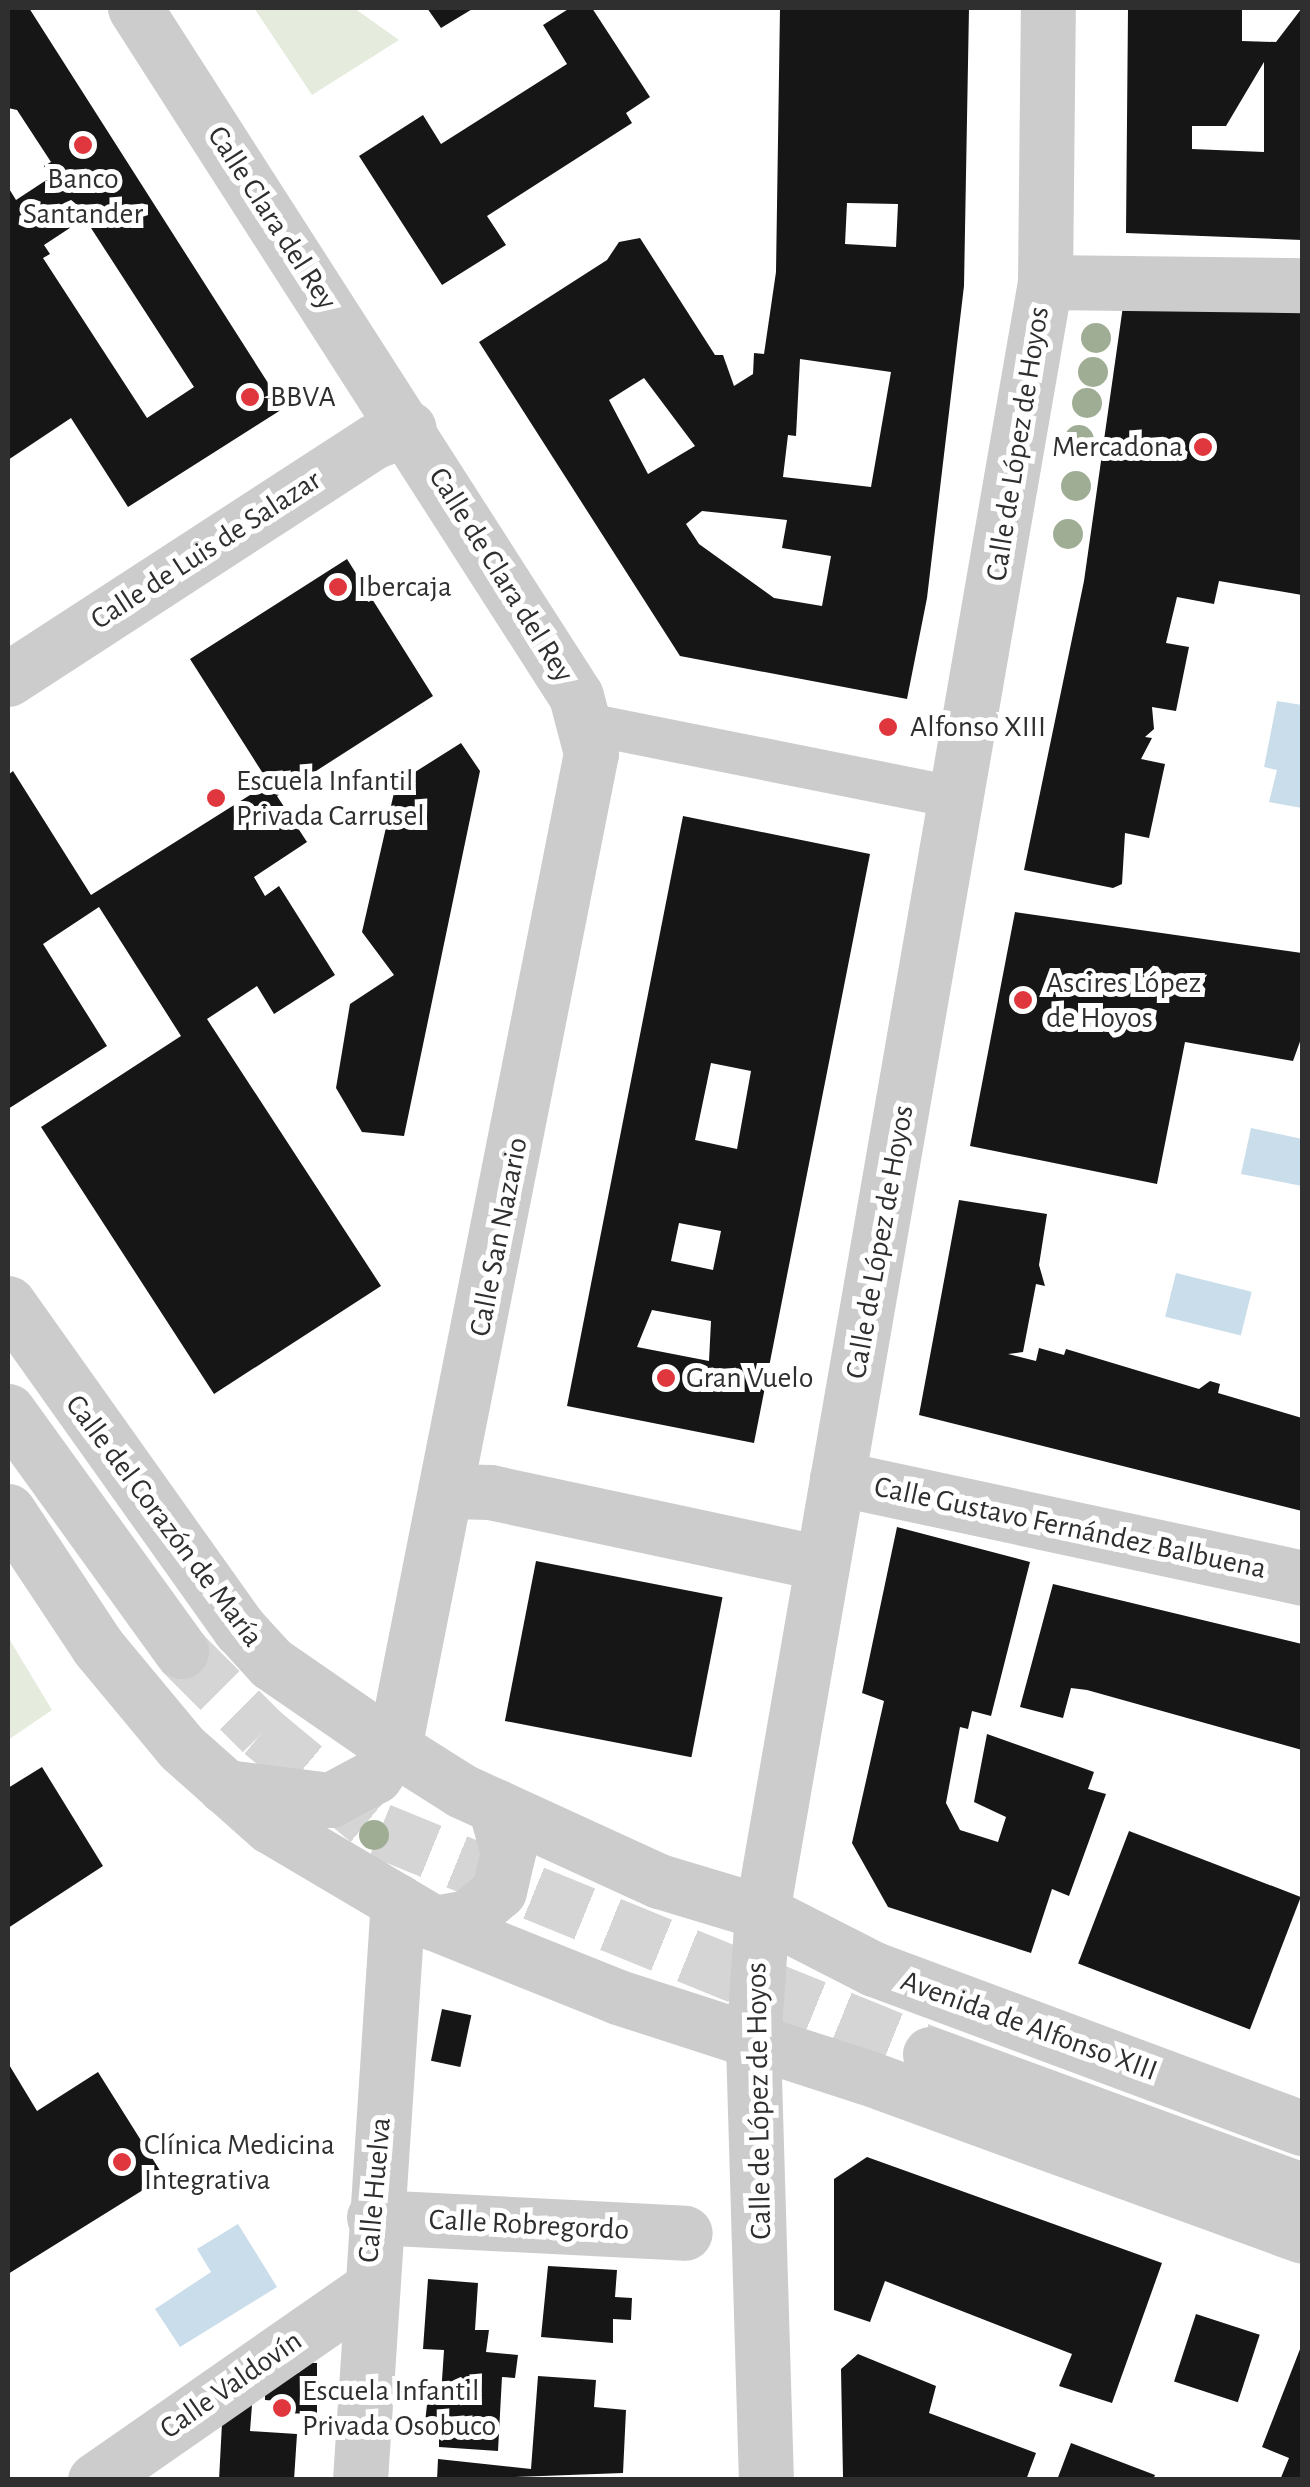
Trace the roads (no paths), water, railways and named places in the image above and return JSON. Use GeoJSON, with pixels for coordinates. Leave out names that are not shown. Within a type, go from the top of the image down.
{"type":"FeatureCollection","features":[{"type":"Feature","properties":{"kind":"street","name":"Calle Clara del Rey"},"geometry":{"type":"LineString","coordinates":[[135,8],[409,428]]}},
{"type":"Feature","properties":{"kind":"street","name":"Calle de López de Hoyos"},"geometry":{"type":"LineString","coordinates":[[766,2480],[753,2044],[762,1912],[820,1564],[960,798],[1044,282],[1048,8]]}},
{"type":"Feature","properties":{"kind":"street"},"geometry":{"type":"LineString","coordinates":[[1044,282],[1302,285]]}},
{"type":"Feature","properties":{"kind":"street","name":"Calle de Luis de Salazar"},"geometry":{"type":"LineString","coordinates":[[8,679],[375,441],[409,428]]}},
{"type":"Feature","properties":{"kind":"street","name":"Calle de Clara del Rey"},"geometry":{"type":"LineString","coordinates":[[409,428],[588,724]]}},
{"type":"Feature","properties":{"kind":"street"},"geometry":{"type":"LineString","coordinates":[[588,724],[960,798]]}},
{"type":"Feature","properties":{"kind":"street","name":"Calle San Nazario"},"geometry":{"type":"LineString","coordinates":[[394,1748],[574,859],[588,724]]}},
{"type":"Feature","properties":{"kind":"street","name":"Calle del Corazón de María"},"geometry":{"type":"LineString","coordinates":[[8,1303],[240,1628],[271,1664],[394,1748],[495,1806],[658,1881],[762,1912]]}},
{"type":"Feature","properties":{"kind":"street","name":"Calle del Corazón de María"},"geometry":{"type":"LineString","coordinates":[[8,1410],[181,1651]]}},
{"type":"Feature","properties":{"kind":"street","name":"Calle Gustavo Fernández Balbuena"},"geometry":{"type":"LineString","coordinates":[[837,1478],[1302,1578]]}},
{"type":"Feature","properties":{"kind":"street"},"geometry":{"type":"LineString","coordinates":[[449,1491],[490,1492],[820,1564]]}},
{"type":"Feature","properties":{"kind":"street"},"geometry":{"type":"LineString","coordinates":[[8,1511],[98,1647],[224,1787],[297,1844],[416,1912],[753,2044],[1302,2236]]}},
{"type":"Feature","properties":{"kind":"street"},"geometry":{"type":"LineString","coordinates":[[224,1787],[330,1800],[375,1776],[394,1748]]}},
{"type":"Feature","properties":{"kind":"street"},"geometry":{"type":"LineString","coordinates":[[416,1912],[468,1917],[499,1891],[508,1854],[495,1806]]}},
{"type":"Feature","properties":{"kind":"street","name":"Calle Huelva"},"geometry":{"type":"LineString","coordinates":[[360,2480],[367,2290],[374,2218],[416,1912]]}},
{"type":"Feature","properties":{"kind":"street","name":"Avenida de Alfonso XIII"},"geometry":{"type":"LineString","coordinates":[[762,1912],[874,1969],[1302,2128]]}},
{"type":"Feature","properties":{"kind":"street","name":"Avenida de Alfonso XIII"},"geometry":{"type":"LineString","coordinates":[[930,2054],[1302,2190]]}},
{"type":"Feature","properties":{"kind":"street","name":"Calle Robregordo"},"geometry":{"type":"LineString","coordinates":[[374,2218],[685,2233]]}},
{"type":"Feature","properties":{"kind":"street","name":"Calle Valdovín"},"geometry":{"type":"LineString","coordinates":[[94,2480],[367,2290]]}},
{"type":"Feature","properties":{"kind":"water"},"geometry":{"type":"Polygon","coordinates":[[[1277,701],[1302,705],[1302,808],[1269,802],[1277,770],[1264,767],[1277,701]]]}},
{"type":"Feature","properties":{"kind":"water"},"geometry":{"type":"Polygon","coordinates":[[[1251,1128],[1302,1139],[1302,1186],[1241,1174],[1251,1128]]]}},
{"type":"Feature","properties":{"kind":"water"},"geometry":{"type":"Polygon","coordinates":[[[1176,1273],[1252,1292],[1241,1336],[1165,1317],[1176,1273]]]}},
{"type":"Feature","properties":{"kind":"water"},"geometry":{"type":"Polygon","coordinates":[[[238,2224],[277,2287],[180,2347],[155,2309],[211,2272],[197,2249],[238,2224]]]}},
{"type":"Feature","properties":{"kind":"tunnel"},"geometry":{"type":"LineString","coordinates":[[181,1651],[262,1732],[380,1830],[930,2054]]}},
{"type":"Feature","properties":{"kind":"place","name":"Banco Santander"},"geometry":{"type":"Point","coordinates":[83,145]}},
{"type":"Feature","properties":{"kind":"place","name":"BBVA"},"geometry":{"type":"Point","coordinates":[250,397]}},
{"type":"Feature","properties":{"kind":"place","name":"Mercadona"},"geometry":{"type":"Point","coordinates":[1203,447]}},
{"type":"Feature","properties":{"kind":"place","name":"Ibercaja"},"geometry":{"type":"Point","coordinates":[338,587]}},
{"type":"Feature","properties":{"kind":"place","name":"Alfonso XIII"},"geometry":{"type":"Point","coordinates":[888,727]}},
{"type":"Feature","properties":{"kind":"place","name":"Escuela Infantil Privada Carrusel"},"geometry":{"type":"Point","coordinates":[216,798]}},
{"type":"Feature","properties":{"kind":"place","name":"Ascires López de Hoyos"},"geometry":{"type":"Point","coordinates":[1023,1000]}},
{"type":"Feature","properties":{"kind":"place","name":"Gran Vuelo"},"geometry":{"type":"Point","coordinates":[666,1378]}},
{"type":"Feature","properties":{"kind":"place","name":"Clínica Medicina Integrativa"},"geometry":{"type":"Point","coordinates":[122,2162]}},
{"type":"Feature","properties":{"kind":"place","name":"Escuela Infantil Privada Osobuco"},"geometry":{"type":"Point","coordinates":[282,2408]}}]}
